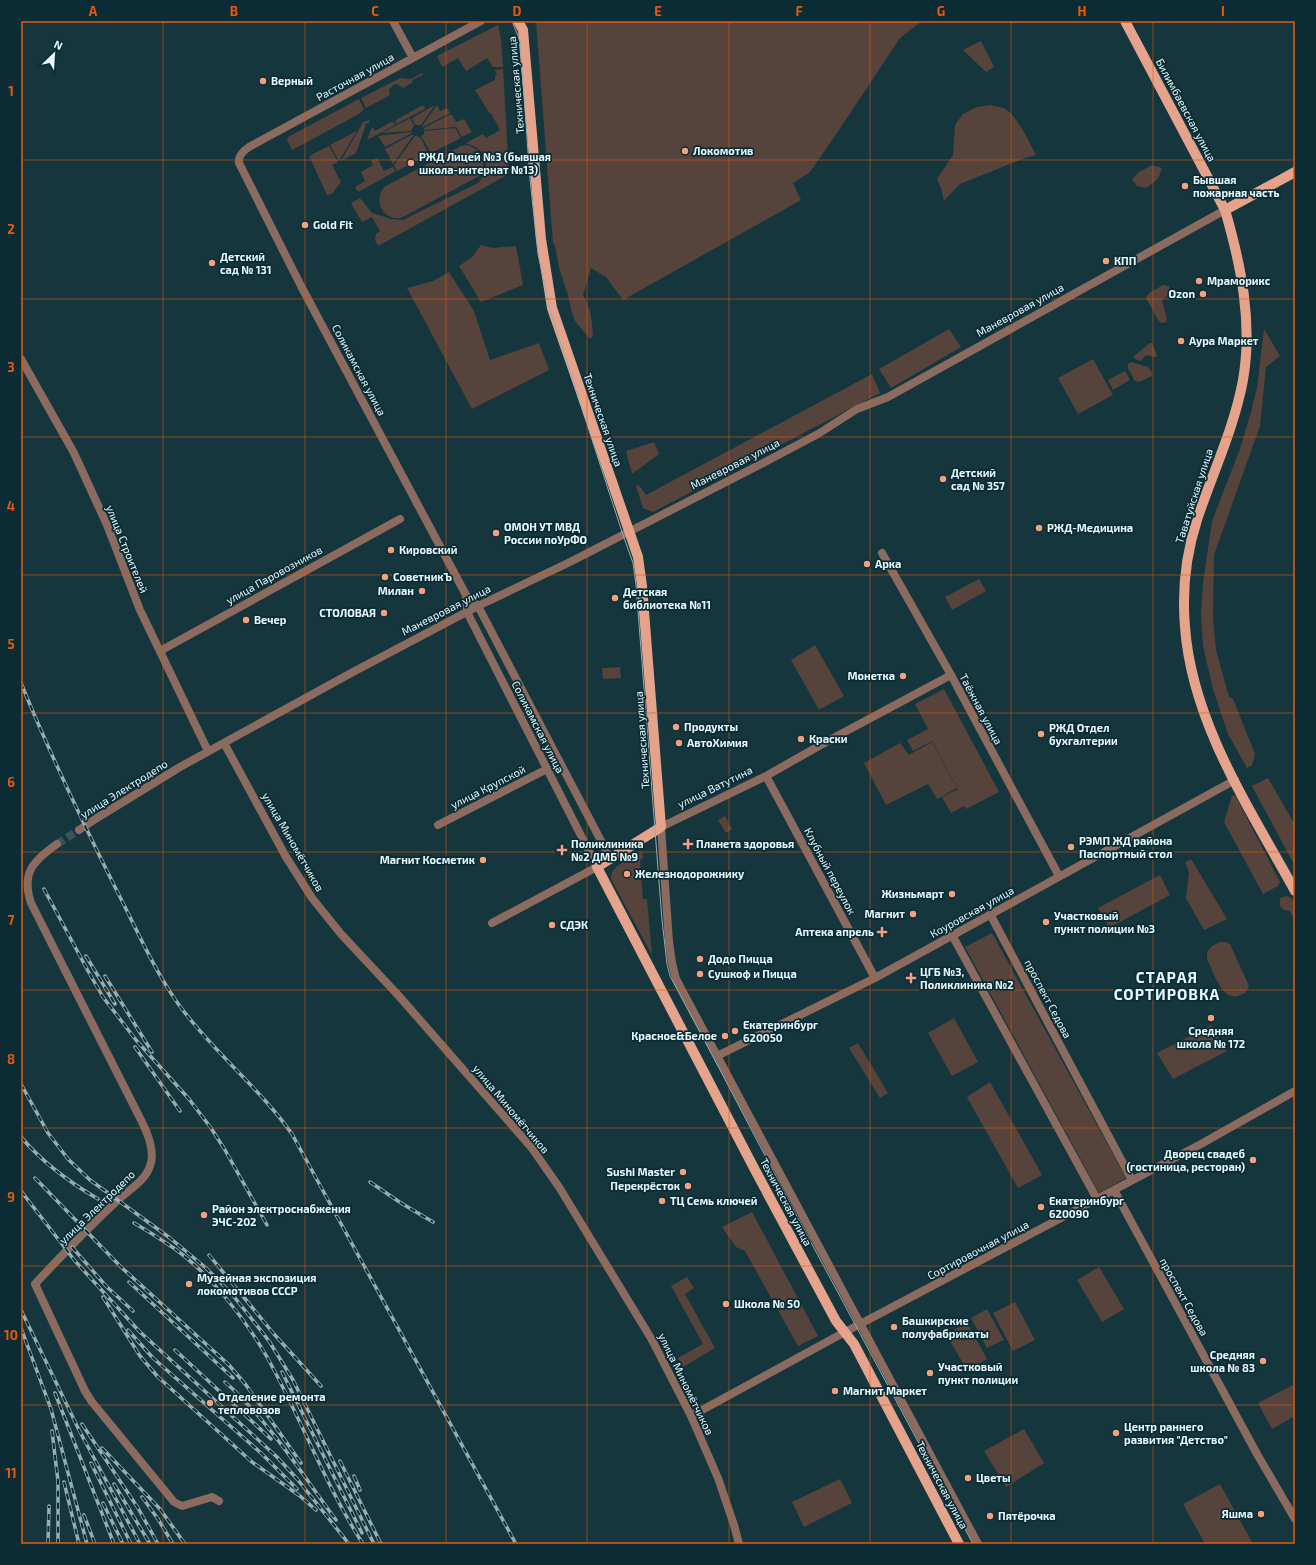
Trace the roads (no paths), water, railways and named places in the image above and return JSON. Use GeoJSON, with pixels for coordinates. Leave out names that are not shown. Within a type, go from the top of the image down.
{"type":"FeatureCollection","features":[{"type":"Feature","properties":{"kind":"main road","name":"Техническая улица"},"geometry":{"type":"LineString","coordinates":[[518,21],[523,30],[541,239],[552,308],[638,558],[642,586],[661,827]]}},
{"type":"Feature","properties":{"kind":"main road","name":"Билимбаевская улица"},"geometry":{"type":"LineString","coordinates":[[1125,21],[1225,210]]}},
{"type":"Feature","properties":{"kind":"main road","name":"Маневровая улица"},"geometry":{"type":"LineString","coordinates":[[1225,210],[1295,172]]}},
{"type":"Feature","properties":{"kind":"main road","name":"Таватуйская улица"},"geometry":{"type":"LineString","coordinates":[[1225,210],[1243,288],[1246,324],[1245,361],[1243,380],[1234,416],[1196,522],[1189,551],[1185,589],[1185,627],[1190,667],[1202,708],[1216,744],[1295,891]]}},
{"type":"Feature","properties":{"kind":"main road","name":"улица Ватутина"},"geometry":{"type":"LineString","coordinates":[[596,867],[661,827]]}},
{"type":"Feature","properties":{"kind":"main road","name":"Техническая улица"},"geometry":{"type":"LineString","coordinates":[[596,867],[768,1195],[836,1321],[854,1344],[959,1544]]}},
{"type":"Feature","properties":{"kind":"street"},"geometry":{"type":"LineString","coordinates":[[393,21],[413,58]]}},
{"type":"Feature","properties":{"kind":"street","name":"Расточная улица"},"geometry":{"type":"LineString","coordinates":[[241,155],[249,147],[481,21]]}},
{"type":"Feature","properties":{"kind":"street","name":"Соликамская улица"},"geometry":{"type":"LineString","coordinates":[[241,155],[238,159],[239,163],[273,232],[466,595],[478,606],[610,858]]}},
{"type":"Feature","properties":{"kind":"street","name":"Маневровая улица"},"geometry":{"type":"LineString","coordinates":[[180,767],[353,672],[478,606],[628,532],[818,434],[857,409],[888,397],[1225,210]]}},
{"type":"Feature","properties":{"kind":"street","name":"улица Строителей"},"geometry":{"type":"LineString","coordinates":[[21,359],[74,453],[107,524],[140,610],[208,751]]}},
{"type":"Feature","properties":{"kind":"street","name":"улица Паровозников"},"geometry":{"type":"LineString","coordinates":[[160,651],[400,518]]}},
{"type":"Feature","properties":{"kind":"street","name":"Таёжная улица"},"geometry":{"type":"LineString","coordinates":[[882,553],[951,675],[1059,876]]}},
{"type":"Feature","properties":{"kind":"street","name":"Соликамская улица"},"geometry":{"type":"LineString","coordinates":[[466,595],[467,612],[596,867]]}},
{"type":"Feature","properties":{"kind":"street","name":"улица Ватутина"},"geometry":{"type":"LineString","coordinates":[[661,827],[766,776],[951,675]]}},
{"type":"Feature","properties":{"kind":"street","name":"улица Миномётчиков"},"geometry":{"type":"LineString","coordinates":[[224,743],[286,857],[312,898],[341,934],[398,994],[531,1147],[555,1181],[652,1340],[691,1416],[718,1478],[739,1544]]}},
{"type":"Feature","properties":{"kind":"street","name":"улица Электродепо"},"geometry":{"type":"LineString","coordinates":[[79,830],[180,767]]}},
{"type":"Feature","properties":{"kind":"street","name":"улица Крупской"},"geometry":{"type":"LineString","coordinates":[[438,825],[547,769]]}},
{"type":"Feature","properties":{"kind":"street","name":"Клубный переулок"},"geometry":{"type":"LineString","coordinates":[[766,776],[875,978]]}},
{"type":"Feature","properties":{"kind":"street","name":"Коуровская улица"},"geometry":{"type":"LineString","coordinates":[[717,1056],[875,978],[1235,780]]}},
{"type":"Feature","properties":{"kind":"street"},"geometry":{"type":"LineString","coordinates":[[661,827],[672,963],[676,979],[978,1544]]}},
{"type":"Feature","properties":{"kind":"street","name":"улица Электродепо"},"geometry":{"type":"LineString","coordinates":[[57,844],[40,857],[30,871],[26,886],[28,894],[31,903],[142,1122],[149,1140],[151,1158],[147,1173],[137,1184],[118,1200],[35,1284],[85,1391],[161,1488],[178,1505],[188,1505],[212,1497],[219,1501]]}},
{"type":"Feature","properties":{"kind":"street","name":"улица Ватутина"},"geometry":{"type":"LineString","coordinates":[[492,923],[596,867]]}},
{"type":"Feature","properties":{"kind":"street","name":"проспект Седова"},"geometry":{"type":"LineString","coordinates":[[990,914],[1132,1180]]}},
{"type":"Feature","properties":{"kind":"street"},"geometry":{"type":"LineString","coordinates":[[952,935],[1097,1199]]}},
{"type":"Feature","properties":{"kind":"street","name":"Сортировочная улица"},"geometry":{"type":"LineString","coordinates":[[691,1416],[845,1332],[1201,1144],[1295,1091]]}},
{"type":"Feature","properties":{"kind":"street","name":"проспект Седова"},"geometry":{"type":"LineString","coordinates":[[1114,1190],[1257,1454],[1295,1519]]}},
{"type":"Feature","properties":{"kind":"tunnel"},"geometry":{"type":"LineString","coordinates":[[57,844],[79,830]]}},
{"type":"Feature","properties":{"kind":"tram line"},"geometry":{"type":"LineString","coordinates":[[512,21],[520,41],[530,179],[538,254],[550,310],[633,563],[636,585],[662,920],[667,964],[670,976],[973,1544]]}},
{"type":"Feature","properties":{"kind":"railway"},"geometry":{"type":"LineString","coordinates":[[21,683],[43,736],[79,814],[139,935],[170,992],[192,1022],[265,1101],[292,1134],[516,1544]]}},
{"type":"Feature","properties":{"kind":"railway"},"geometry":{"type":"LineString","coordinates":[[44,889],[103,997],[136,1040],[189,1099],[211,1128],[267,1225]]}},
{"type":"Feature","properties":{"kind":"railway"},"geometry":{"type":"LineString","coordinates":[[86,956],[115,1004]]}},
{"type":"Feature","properties":{"kind":"railway"},"geometry":{"type":"LineString","coordinates":[[105,976],[152,1052]]}},
{"type":"Feature","properties":{"kind":"railway"},"geometry":{"type":"LineString","coordinates":[[135,1047],[180,1111]]}},
{"type":"Feature","properties":{"kind":"railway"},"geometry":{"type":"LineString","coordinates":[[21,1084],[48,1133],[68,1159],[90,1180],[170,1238],[206,1268],[231,1293],[269,1341],[293,1380],[374,1544]]}},
{"type":"Feature","properties":{"kind":"railway"},"geometry":{"type":"LineString","coordinates":[[21,1137],[38,1155],[57,1171],[98,1199]]}},
{"type":"Feature","properties":{"kind":"railway"},"geometry":{"type":"LineString","coordinates":[[35,1178],[121,1267],[229,1365],[246,1385],[301,1463]]}},
{"type":"Feature","properties":{"kind":"railway"},"geometry":{"type":"LineString","coordinates":[[370,1182],[433,1222]]}},
{"type":"Feature","properties":{"kind":"railway"},"geometry":{"type":"LineString","coordinates":[[21,1191],[75,1261],[139,1331],[277,1457],[298,1480],[349,1544]]}},
{"type":"Feature","properties":{"kind":"railway"},"geometry":{"type":"LineString","coordinates":[[134,1223],[188,1259],[214,1284],[249,1328],[267,1357],[349,1522],[363,1544]]}},
{"type":"Feature","properties":{"kind":"railway"},"geometry":{"type":"LineString","coordinates":[[72,1247],[106,1286],[133,1311]]}},
{"type":"Feature","properties":{"kind":"railway"},"geometry":{"type":"LineString","coordinates":[[209,1255],[274,1334],[321,1386]]}},
{"type":"Feature","properties":{"kind":"railway"},"geometry":{"type":"LineString","coordinates":[[129,1282],[233,1378]]}},
{"type":"Feature","properties":{"kind":"railway"},"geometry":{"type":"LineString","coordinates":[[103,1297],[140,1356],[158,1377],[252,1462],[300,1496],[316,1510]]}},
{"type":"Feature","properties":{"kind":"railway"},"geometry":{"type":"LineString","coordinates":[[21,1310],[79,1430],[140,1544]]}},
{"type":"Feature","properties":{"kind":"railway"},"geometry":{"type":"LineString","coordinates":[[21,1328],[51,1409],[87,1544]]}},
{"type":"Feature","properties":{"kind":"railway"},"geometry":{"type":"LineString","coordinates":[[128,1330],[153,1358],[261,1453],[297,1489]]}},
{"type":"Feature","properties":{"kind":"railway"},"geometry":{"type":"LineString","coordinates":[[175,1350],[271,1439]]}},
{"type":"Feature","properties":{"kind":"railway"},"geometry":{"type":"LineString","coordinates":[[282,1372],[362,1533]]}},
{"type":"Feature","properties":{"kind":"railway"},"geometry":{"type":"LineString","coordinates":[[225,1382],[241,1397],[270,1430],[336,1520]]}},
{"type":"Feature","properties":{"kind":"railway"},"geometry":{"type":"LineString","coordinates":[[55,1393],[114,1544]]}},
{"type":"Feature","properties":{"kind":"railway"},"geometry":{"type":"LineString","coordinates":[[82,1424],[138,1508],[158,1544]]}},
{"type":"Feature","properties":{"kind":"railway"},"geometry":{"type":"LineString","coordinates":[[52,1431],[58,1481],[58,1544]]}},
{"type":"Feature","properties":{"kind":"railway"},"geometry":{"type":"LineString","coordinates":[[102,1448],[160,1509],[185,1544]]}},
{"type":"Feature","properties":{"kind":"railway"},"geometry":{"type":"LineString","coordinates":[[340,1461],[381,1544]]}},
{"type":"Feature","properties":{"kind":"railway"},"geometry":{"type":"LineString","coordinates":[[91,1463],[131,1544]]}},
{"type":"Feature","properties":{"kind":"railway"},"geometry":{"type":"LineString","coordinates":[[354,1476],[360,1490]]}},
{"type":"Feature","properties":{"kind":"railway"},"geometry":{"type":"LineString","coordinates":[[64,1482],[79,1544]]}},
{"type":"Feature","properties":{"kind":"railway"},"geometry":{"type":"LineString","coordinates":[[114,1484],[150,1544]]}},
{"type":"Feature","properties":{"kind":"railway"},"geometry":{"type":"LineString","coordinates":[[142,1497],[158,1519],[173,1544]]}},
{"type":"Feature","properties":{"kind":"railway"},"geometry":{"type":"LineString","coordinates":[[103,1503],[123,1544]]}},
{"type":"Feature","properties":{"kind":"railway"},"geometry":{"type":"LineString","coordinates":[[48,1544],[49,1506]]}},
{"type":"Feature","properties":{"kind":"railway"},"geometry":{"type":"LineString","coordinates":[[84,1515],[95,1544]]}},
{"type":"Feature","properties":{"kind":"place","name":"Верный"},"geometry":{"type":"Point","coordinates":[263,81]}},
{"type":"Feature","properties":{"kind":"place","name":"Локомотив"},"geometry":{"type":"Point","coordinates":[685,151]}},
{"type":"Feature","properties":{"kind":"place","name":"РЖД Лицей №3 (бывшая школа-интернат №13)"},"geometry":{"type":"Point","coordinates":[411,163]}},
{"type":"Feature","properties":{"kind":"place","name":"Бывшая пожарная часть"},"geometry":{"type":"Point","coordinates":[1185,186]}},
{"type":"Feature","properties":{"kind":"place","name":"Gold Fit"},"geometry":{"type":"Point","coordinates":[305,225]}},
{"type":"Feature","properties":{"kind":"place","name":"КПП"},"geometry":{"type":"Point","coordinates":[1106,261]}},
{"type":"Feature","properties":{"kind":"place","name":"Детский сад № 131"},"geometry":{"type":"Point","coordinates":[212,263]}},
{"type":"Feature","properties":{"kind":"place","name":"Мраморикс"},"geometry":{"type":"Point","coordinates":[1199,281]}},
{"type":"Feature","properties":{"kind":"place","name":"Ozon"},"geometry":{"type":"Point","coordinates":[1203,294]}},
{"type":"Feature","properties":{"kind":"place","name":"Аура Маркет"},"geometry":{"type":"Point","coordinates":[1181,341]}},
{"type":"Feature","properties":{"kind":"place","name":"Детский сад № 357"},"geometry":{"type":"Point","coordinates":[943,479]}},
{"type":"Feature","properties":{"kind":"place","name":"РЖД-Медицина"},"geometry":{"type":"Point","coordinates":[1039,528]}},
{"type":"Feature","properties":{"kind":"place","name":"ОМОН УТ МВД России поУрФО"},"geometry":{"type":"Point","coordinates":[496,533]}},
{"type":"Feature","properties":{"kind":"place","name":"Кировский"},"geometry":{"type":"Point","coordinates":[391,550]}},
{"type":"Feature","properties":{"kind":"place","name":"Арка"},"geometry":{"type":"Point","coordinates":[867,564]}},
{"type":"Feature","properties":{"kind":"place","name":"СоветникЪ"},"geometry":{"type":"Point","coordinates":[385,577]}},
{"type":"Feature","properties":{"kind":"place","name":"Милан"},"geometry":{"type":"Point","coordinates":[422,591]}},
{"type":"Feature","properties":{"kind":"place","name":"Детская библиотека №11"},"geometry":{"type":"Point","coordinates":[615,598]}},
{"type":"Feature","properties":{"kind":"place","name":"СТОЛОВАЯ"},"geometry":{"type":"Point","coordinates":[384,613]}},
{"type":"Feature","properties":{"kind":"place","name":"Вечер"},"geometry":{"type":"Point","coordinates":[246,620]}},
{"type":"Feature","properties":{"kind":"place","name":"Монетка"},"geometry":{"type":"Point","coordinates":[903,676]}},
{"type":"Feature","properties":{"kind":"place","name":"Продукты"},"geometry":{"type":"Point","coordinates":[676,727]}},
{"type":"Feature","properties":{"kind":"place","name":"РЖД Отдел бухгалтерии"},"geometry":{"type":"Point","coordinates":[1041,734]}},
{"type":"Feature","properties":{"kind":"place","name":"Краски"},"geometry":{"type":"Point","coordinates":[801,739]}},
{"type":"Feature","properties":{"kind":"place","name":"АвтоХимия"},"geometry":{"type":"Point","coordinates":[679,743]}},
{"type":"Feature","properties":{"kind":"place","name":"Планета здоровья"},"geometry":{"type":"Point","coordinates":[688,844]}},
{"type":"Feature","properties":{"kind":"place","name":"РЭМП ЖД района Паспортный стол"},"geometry":{"type":"Point","coordinates":[1071,847]}},
{"type":"Feature","properties":{"kind":"place","name":"Поликлиника №2 ДМБ №9"},"geometry":{"type":"Point","coordinates":[562,850]}},
{"type":"Feature","properties":{"kind":"place","name":"Магнит Косметик"},"geometry":{"type":"Point","coordinates":[483,860]}},
{"type":"Feature","properties":{"kind":"place","name":"Железнодорожнику"},"geometry":{"type":"Point","coordinates":[627,874]}},
{"type":"Feature","properties":{"kind":"place","name":"Жизньмарт"},"geometry":{"type":"Point","coordinates":[952,894]}},
{"type":"Feature","properties":{"kind":"place","name":"Магнит"},"geometry":{"type":"Point","coordinates":[913,914]}},
{"type":"Feature","properties":{"kind":"place","name":"Участковый пункт полиции №3"},"geometry":{"type":"Point","coordinates":[1046,922]}},
{"type":"Feature","properties":{"kind":"place","name":"СДЭК"},"geometry":{"type":"Point","coordinates":[552,925]}},
{"type":"Feature","properties":{"kind":"place","name":"Аптека апрель"},"geometry":{"type":"Point","coordinates":[882,932]}},
{"type":"Feature","properties":{"kind":"place","name":"Додо Пицца"},"geometry":{"type":"Point","coordinates":[700,959]}},
{"type":"Feature","properties":{"kind":"place","name":"Сушкоф и Пицца"},"geometry":{"type":"Point","coordinates":[700,974]}},
{"type":"Feature","properties":{"kind":"place","name":"ЦГБ №3, Поликлиника №2"},"geometry":{"type":"Point","coordinates":[911,978]}},
{"type":"Feature","properties":{"kind":"place","name":"Средняя школа № 172"},"geometry":{"type":"Point","coordinates":[1211,1018]}},
{"type":"Feature","properties":{"kind":"place","name":"Екатеринбург 620050"},"geometry":{"type":"Point","coordinates":[735,1031]}},
{"type":"Feature","properties":{"kind":"place","name":"Красное&Белое"},"geometry":{"type":"Point","coordinates":[725,1036]}},
{"type":"Feature","properties":{"kind":"place","name":"Дворец свадеб (гостиница, ресторан)"},"geometry":{"type":"Point","coordinates":[1253,1160]}},
{"type":"Feature","properties":{"kind":"place","name":"Sushi Master"},"geometry":{"type":"Point","coordinates":[683,1172]}},
{"type":"Feature","properties":{"kind":"place","name":"Перекрёсток"},"geometry":{"type":"Point","coordinates":[688,1186]}},
{"type":"Feature","properties":{"kind":"place","name":"ТЦ Семь ключей"},"geometry":{"type":"Point","coordinates":[662,1201]}},
{"type":"Feature","properties":{"kind":"place","name":"Екатеринбург 620090"},"geometry":{"type":"Point","coordinates":[1041,1207]}},
{"type":"Feature","properties":{"kind":"place","name":"Район электроснабжения ЭЧС-202"},"geometry":{"type":"Point","coordinates":[204,1215]}},
{"type":"Feature","properties":{"kind":"place","name":"Музейная экспозиция локомотивов СССР"},"geometry":{"type":"Point","coordinates":[189,1284]}},
{"type":"Feature","properties":{"kind":"place","name":"Школа № 50"},"geometry":{"type":"Point","coordinates":[726,1304]}},
{"type":"Feature","properties":{"kind":"place","name":"Башкирские полуфабрикаты"},"geometry":{"type":"Point","coordinates":[894,1327]}},
{"type":"Feature","properties":{"kind":"place","name":"Средняя школа № 83"},"geometry":{"type":"Point","coordinates":[1263,1361]}},
{"type":"Feature","properties":{"kind":"place","name":"Участковый пункт полиции"},"geometry":{"type":"Point","coordinates":[930,1373]}},
{"type":"Feature","properties":{"kind":"place","name":"Магнит Маркет"},"geometry":{"type":"Point","coordinates":[835,1391]}},
{"type":"Feature","properties":{"kind":"place","name":"Отделение ремонта тепловозов"},"geometry":{"type":"Point","coordinates":[210,1403]}},
{"type":"Feature","properties":{"kind":"place","name":"Центр раннего развития \"Детство\""},"geometry":{"type":"Point","coordinates":[1116,1433]}},
{"type":"Feature","properties":{"kind":"place","name":"Цветы"},"geometry":{"type":"Point","coordinates":[968,1478]}},
{"type":"Feature","properties":{"kind":"place","name":"Яшма"},"geometry":{"type":"Point","coordinates":[1261,1514]}},
{"type":"Feature","properties":{"kind":"place","name":"Пятёрочка"},"geometry":{"type":"Point","coordinates":[990,1516]}},
{"type":"Feature","properties":{"kind":"district","name":"СТАРАЯ СОРТИРОВКА"},"geometry":{"type":"Point","coordinates":[1167,986]}}]}
